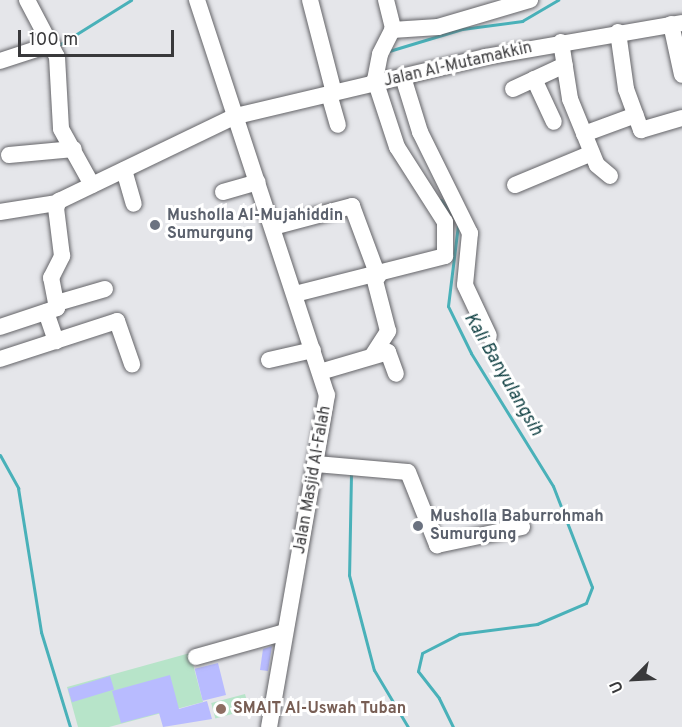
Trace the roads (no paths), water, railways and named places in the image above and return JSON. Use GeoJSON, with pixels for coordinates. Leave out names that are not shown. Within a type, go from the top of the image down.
{"type":"FeatureCollection","features":[{"type":"Feature","properties":{"kind":"street"},"geometry":{"type":"LineString","coordinates":[[27,0],[53,47],[60,124],[92,185]]}},
{"type":"Feature","properties":{"kind":"street","name":"Jalan Masjid Al-Falah"},"geometry":{"type":"LineString","coordinates":[[197,0],[321,372],[327,399],[269,727]]}},
{"type":"Feature","properties":{"kind":"street"},"geometry":{"type":"LineString","coordinates":[[310,0],[338,125]]}},
{"type":"Feature","properties":{"kind":"street"},"geometry":{"type":"LineString","coordinates":[[295,294],[376,277],[445,254],[445,222],[397,147],[376,83],[379,56],[392,30],[386,0]]}},
{"type":"Feature","properties":{"kind":"street"},"geometry":{"type":"LineString","coordinates":[[392,30],[438,27],[508,4],[531,0]]}},
{"type":"Feature","properties":{"kind":"street"},"geometry":{"type":"LineString","coordinates":[[676,24],[682,75]]}},
{"type":"Feature","properties":{"kind":"street","name":"Jalan Al-Mutamakkin"},"geometry":{"type":"LineString","coordinates":[[0,212],[57,203],[236,116],[561,42],[676,24]]}},
{"type":"Feature","properties":{"kind":"street"},"geometry":{"type":"LineString","coordinates":[[618,32],[626,88],[643,130],[682,118]]}},
{"type":"Feature","properties":{"kind":"street"},"geometry":{"type":"LineString","coordinates":[[561,42],[570,98],[598,166],[610,176]]}},
{"type":"Feature","properties":{"kind":"street"},"geometry":{"type":"LineString","coordinates":[[0,62],[53,47]]}},
{"type":"Feature","properties":{"kind":"street"},"geometry":{"type":"LineString","coordinates":[[513,89],[565,65]]}},
{"type":"Feature","properties":{"kind":"street"},"geometry":{"type":"LineString","coordinates":[[402,77],[420,132],[470,235],[465,285],[489,336]]}},
{"type":"Feature","properties":{"kind":"street"},"geometry":{"type":"LineString","coordinates":[[534,79],[554,122]]}},
{"type":"Feature","properties":{"kind":"street"},"geometry":{"type":"LineString","coordinates":[[584,134],[636,115]]}},
{"type":"Feature","properties":{"kind":"street"},"geometry":{"type":"LineString","coordinates":[[9,155],[74,149]]}},
{"type":"Feature","properties":{"kind":"street"},"geometry":{"type":"LineString","coordinates":[[515,185],[592,153]]}},
{"type":"Feature","properties":{"kind":"street"},"geometry":{"type":"LineString","coordinates":[[124,170],[134,204]]}},
{"type":"Feature","properties":{"kind":"street"},"geometry":{"type":"LineString","coordinates":[[223,192],[258,182]]}},
{"type":"Feature","properties":{"kind":"street"},"geometry":{"type":"LineString","coordinates":[[56,341],[51,278],[62,256],[57,203]]}},
{"type":"Feature","properties":{"kind":"street"},"geometry":{"type":"LineString","coordinates":[[273,227],[352,206],[376,277],[388,331],[372,356]]}},
{"type":"Feature","properties":{"kind":"street"},"geometry":{"type":"LineString","coordinates":[[0,327],[105,289]]}},
{"type":"Feature","properties":{"kind":"street"},"geometry":{"type":"LineString","coordinates":[[0,359],[118,321],[132,364]]}},
{"type":"Feature","properties":{"kind":"street"},"geometry":{"type":"LineString","coordinates":[[269,360],[313,350]]}},
{"type":"Feature","properties":{"kind":"street"},"geometry":{"type":"LineString","coordinates":[[321,372],[388,352],[396,374]]}},
{"type":"Feature","properties":{"kind":"street"},"geometry":{"type":"LineString","coordinates":[[316,464],[408,472],[437,545],[522,526]]}},
{"type":"Feature","properties":{"kind":"street"},"geometry":{"type":"LineString","coordinates":[[196,657],[285,632]]}},
{"type":"Feature","properties":{"kind":"waterway"},"geometry":{"type":"LineString","coordinates":[[59,45],[131,0]]}},
{"type":"Feature","properties":{"kind":"waterway","name":"Kali Banyulangsih"},"geometry":{"type":"LineString","coordinates":[[389,51],[462,29],[522,21],[558,0]]}},
{"type":"Feature","properties":{"kind":"waterway","name":"Kali Banyulangsih"},"geometry":{"type":"LineString","coordinates":[[441,200],[452,214]]}},
{"type":"Feature","properties":{"kind":"waterway","name":"Kali Banyulangsih"},"geometry":{"type":"LineString","coordinates":[[453,727],[439,698],[418,671],[422,653],[459,634],[537,624],[586,603],[592,587],[553,486],[471,353],[448,306],[458,225]]}},
{"type":"Feature","properties":{"kind":"waterway"},"geometry":{"type":"LineString","coordinates":[[0,455],[18,488],[41,632],[70,727]]}},
{"type":"Feature","properties":{"kind":"waterway"},"geometry":{"type":"LineString","coordinates":[[351,474],[349,575],[374,670],[408,727]]}},
{"type":"Feature","properties":{"kind":"place","name":"Musholla Al-Mujahiddin Sumurgung"},"geometry":{"type":"Point","coordinates":[155,225]}},
{"type":"Feature","properties":{"kind":"place","name":"Musholla Baburrohmah Sumurgung"},"geometry":{"type":"Point","coordinates":[418,526]}},
{"type":"Feature","properties":{"kind":"place","name":"SMAIT Al-Uswah Tuban"},"geometry":{"type":"Point","coordinates":[221,709]}}]}
